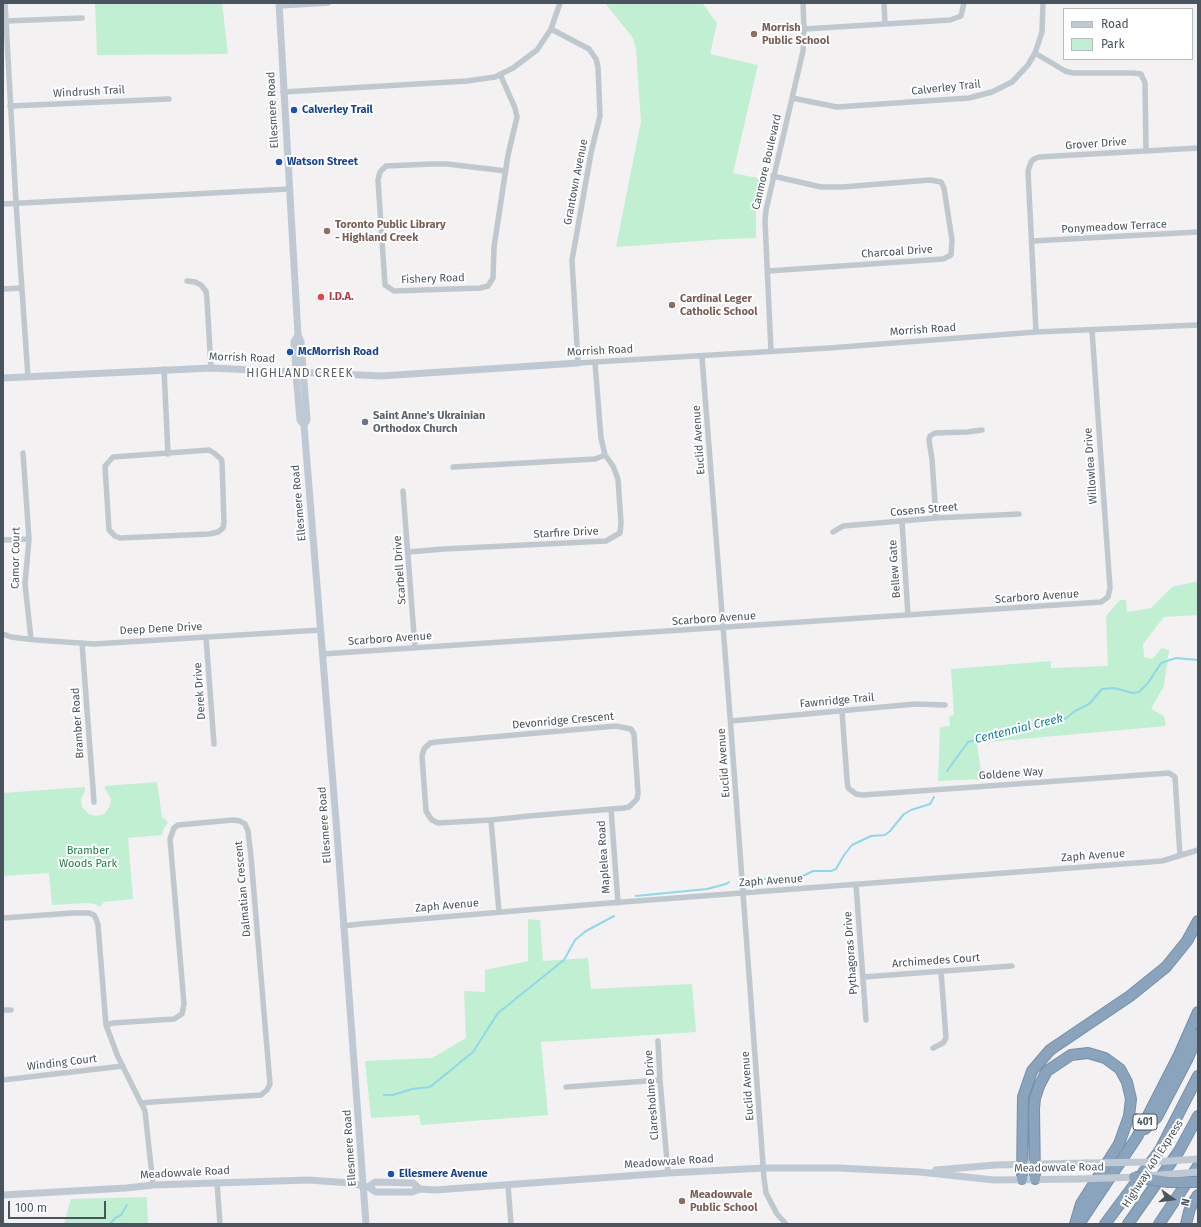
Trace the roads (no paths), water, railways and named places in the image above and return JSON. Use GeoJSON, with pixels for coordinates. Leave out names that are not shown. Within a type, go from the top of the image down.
{"type":"FeatureCollection","features":[{"type":"Feature","properties":{"kind":"highway"},"geometry":{"type":"LineString","coordinates":[[1022,1180],[1022,1097],[1032,1071],[1050,1050],[1130,996],[1166,967],[1187,941],[1198,921]]}},
{"type":"Feature","properties":{"kind":"highway","name":"401"},"geometry":{"type":"LineString","coordinates":[[1079,1224],[1137,1137],[1179,1055],[1198,1012]]}},
{"type":"Feature","properties":{"kind":"highway"},"geometry":{"type":"LineString","coordinates":[[1137,1137],[1157,1117],[1198,1036]]}},
{"type":"Feature","properties":{"kind":"highway"},"geometry":{"type":"LineString","coordinates":[[1035,1179],[1035,1098],[1039,1086],[1047,1071],[1071,1055],[1088,1054],[1105,1058],[1120,1069],[1127,1082],[1131,1099],[1129,1116],[1119,1144],[1081,1204],[1075,1224]]}},
{"type":"Feature","properties":{"kind":"highway","name":"Highway 401 Express"},"geometry":{"type":"LineString","coordinates":[[1105,1224],[1160,1150],[1198,1076]]}},
{"type":"Feature","properties":{"kind":"highway","name":"Highway 401 Express"},"geometry":{"type":"LineString","coordinates":[[1128,1224],[1179,1151],[1198,1116]]}},
{"type":"Feature","properties":{"kind":"highway"},"geometry":{"type":"LineString","coordinates":[[1159,1224],[1198,1166]]}},
{"type":"Feature","properties":{"kind":"highway"},"geometry":{"type":"LineString","coordinates":[[1134,1177],[1168,1182],[1198,1182]]}},
{"type":"Feature","properties":{"kind":"highway"},"geometry":{"type":"LineString","coordinates":[[1186,1224],[1190,1208],[1198,1195]]}},
{"type":"Feature","properties":{"kind":"main road","name":"Ellesmere Road"},"geometry":{"type":"LineString","coordinates":[[279,5],[298,335],[294,342],[300,372],[300,420],[304,425],[337,833],[343,926],[366,1186],[366,1224]]}},
{"type":"Feature","properties":{"kind":"main road","name":"Morrish Road"},"geometry":{"type":"LineString","coordinates":[[3,378],[164,369],[211,368],[381,376],[578,363]]}},
{"type":"Feature","properties":{"kind":"main road","name":"Meadowvale Road"},"geometry":{"type":"LineString","coordinates":[[920,1172],[995,1165],[1154,1162],[1198,1159]]}},
{"type":"Feature","properties":{"kind":"main road","name":"Meadowvale Road"},"geometry":{"type":"LineString","coordinates":[[3,1195],[153,1185],[309,1180],[350,1183],[366,1186],[376,1192],[412,1192],[420,1189],[435,1190],[508,1185],[668,1172],[764,1168],[838,1168],[920,1172],[994,1180],[1134,1177],[1198,1172]]}},
{"type":"Feature","properties":{"kind":"street"},"geometry":{"type":"LineString","coordinates":[[4,3],[28,377]]}},
{"type":"Feature","properties":{"kind":"street"},"geometry":{"type":"LineString","coordinates":[[279,5],[328,3]]}},
{"type":"Feature","properties":{"kind":"street"},"geometry":{"type":"LineString","coordinates":[[283,92],[467,82],[487,79],[514,68],[537,50],[551,29],[560,3]]}},
{"type":"Feature","properties":{"kind":"street","name":"Canmore Boulevard"},"geometry":{"type":"LineString","coordinates":[[771,351],[765,221],[766,210],[803,51],[803,3]]}},
{"type":"Feature","properties":{"kind":"street"},"geometry":{"type":"LineString","coordinates":[[884,3],[885,24]]}},
{"type":"Feature","properties":{"kind":"street"},"geometry":{"type":"LineString","coordinates":[[804,30],[950,20],[961,16],[964,3]]}},
{"type":"Feature","properties":{"kind":"street","name":"Calverley Trail"},"geometry":{"type":"LineString","coordinates":[[792,98],[837,107],[969,98],[992,92],[1012,82],[1028,65],[1035,53],[1042,32],[1043,3]]}},
{"type":"Feature","properties":{"kind":"street"},"geometry":{"type":"LineString","coordinates":[[6,21],[82,18]]}},
{"type":"Feature","properties":{"kind":"street","name":"Grantown Avenue"},"geometry":{"type":"LineString","coordinates":[[551,29],[589,49],[596,59],[598,67],[600,116],[591,153],[572,260],[578,363]]}},
{"type":"Feature","properties":{"kind":"street"},"geometry":{"type":"LineString","coordinates":[[1035,53],[1073,74],[1141,74],[1145,83],[1146,151],[1198,148]]}},
{"type":"Feature","properties":{"kind":"street","name":"Fishery Road"},"geometry":{"type":"LineString","coordinates":[[500,74],[515,108],[517,117],[506,172],[494,248],[493,278],[488,286],[480,288],[394,291],[385,285],[378,180],[380,172],[386,166],[447,164],[506,172]]}},
{"type":"Feature","properties":{"kind":"street","name":"Windrush Trail"},"geometry":{"type":"LineString","coordinates":[[10,106],[169,99]]}},
{"type":"Feature","properties":{"kind":"street","name":"Grover Drive"},"geometry":{"type":"LineString","coordinates":[[1036,332],[1028,171],[1031,162],[1034,159],[1146,151]]}},
{"type":"Feature","properties":{"kind":"street","name":"Charcoal Drive"},"geometry":{"type":"LineString","coordinates":[[768,271],[943,259],[951,255],[952,240],[944,188],[941,182],[930,180],[842,187],[821,187],[773,176]]}},
{"type":"Feature","properties":{"kind":"street"},"geometry":{"type":"LineString","coordinates":[[3,204],[289,189]]}},
{"type":"Feature","properties":{"kind":"street","name":"Ponymeadow Terrace"},"geometry":{"type":"LineString","coordinates":[[1032,241],[1198,232]]}},
{"type":"Feature","properties":{"kind":"street"},"geometry":{"type":"LineString","coordinates":[[187,281],[195,282],[201,285],[206,291],[211,368]]}},
{"type":"Feature","properties":{"kind":"street"},"geometry":{"type":"LineString","coordinates":[[3,289],[22,288]]}},
{"type":"Feature","properties":{"kind":"street","name":"Morrish Road"},"geometry":{"type":"LineString","coordinates":[[578,363],[702,357],[1036,332],[1198,325]]}},
{"type":"Feature","properties":{"kind":"street","name":"Willowlea Drive"},"geometry":{"type":"LineString","coordinates":[[1092,330],[1110,588],[1110,593],[1106,599]]}},
{"type":"Feature","properties":{"kind":"street","name":"Euclid Avenue"},"geometry":{"type":"LineString","coordinates":[[702,357],[766,1193],[777,1214],[786,1224]]}},
{"type":"Feature","properties":{"kind":"street","name":"Starfire Drive"},"geometry":{"type":"LineString","coordinates":[[408,552],[606,541],[620,533],[621,523],[618,479],[613,466],[605,455],[601,438],[595,363]]}},
{"type":"Feature","properties":{"kind":"street"},"geometry":{"type":"LineString","coordinates":[[164,369],[168,454]]}},
{"type":"Feature","properties":{"kind":"street"},"geometry":{"type":"LineString","coordinates":[[936,518],[932,459],[929,439],[930,436],[935,433],[982,430]]}},
{"type":"Feature","properties":{"kind":"street"},"geometry":{"type":"LineString","coordinates":[[209,450],[214,452],[221,459],[223,528],[218,532],[209,534],[120,538],[115,536],[109,530],[105,466],[113,457],[168,454],[209,450]]}},
{"type":"Feature","properties":{"kind":"street","name":"Camor Court"},"geometry":{"type":"LineString","coordinates":[[23,453],[29,540],[25,582],[30,639]]}},
{"type":"Feature","properties":{"kind":"street"},"geometry":{"type":"LineString","coordinates":[[453,467],[595,459],[605,455]]}},
{"type":"Feature","properties":{"kind":"street","name":"Scarbell Drive"},"geometry":{"type":"LineString","coordinates":[[403,491],[415,648]]}},
{"type":"Feature","properties":{"kind":"street","name":"Cosens Street"},"geometry":{"type":"LineString","coordinates":[[833,532],[843,526],[936,518],[1019,514]]}},
{"type":"Feature","properties":{"kind":"street","name":"Bellew Gate"},"geometry":{"type":"LineString","coordinates":[[902,522],[908,616]]}},
{"type":"Feature","properties":{"kind":"street"},"geometry":{"type":"LineString","coordinates":[[3,540],[29,540]]}},
{"type":"Feature","properties":{"kind":"street","name":"Scarboro Avenue"},"geometry":{"type":"LineString","coordinates":[[322,654],[1097,603],[1106,599]]}},
{"type":"Feature","properties":{"kind":"street","name":"Deep Dene Drive"},"geometry":{"type":"LineString","coordinates":[[3,634],[56,642],[82,643],[320,630]]}},
{"type":"Feature","properties":{"kind":"street","name":"Derek Drive"},"geometry":{"type":"LineString","coordinates":[[206,637],[214,744]]}},
{"type":"Feature","properties":{"kind":"street","name":"Bramber Road"},"geometry":{"type":"LineString","coordinates":[[82,643],[94,802]]}},
{"type":"Feature","properties":{"kind":"street","name":"Fawnridge Trail"},"geometry":{"type":"LineString","coordinates":[[731,721],[915,704],[945,705]]}},
{"type":"Feature","properties":{"kind":"street","name":"Goldene Way"},"geometry":{"type":"LineString","coordinates":[[842,711],[848,788],[856,794],[863,795],[1169,773],[1175,777],[1180,856]]}},
{"type":"Feature","properties":{"kind":"street","name":"Devonridge Crescent"},"geometry":{"type":"LineString","coordinates":[[616,726],[631,729],[634,734],[638,793],[637,799],[629,806],[491,820],[438,823],[428,816],[426,811],[422,756],[424,749],[430,744],[436,742],[580,728],[616,726]]}},
{"type":"Feature","properties":{"kind":"street","name":"Maplelea Road"},"geometry":{"type":"LineString","coordinates":[[611,809],[618,903]]}},
{"type":"Feature","properties":{"kind":"street","name":"Dalmatian Crescent"},"geometry":{"type":"LineString","coordinates":[[106,1025],[114,1023],[174,1019],[182,1014],[184,1004],[170,839],[174,828],[178,825],[233,820],[240,821],[245,824],[248,831],[251,857],[270,1084],[262,1095],[152,1102],[142,1104]]}},
{"type":"Feature","properties":{"kind":"street"},"geometry":{"type":"LineString","coordinates":[[491,820],[499,912]]}},
{"type":"Feature","properties":{"kind":"street","name":"Zaph Avenue"},"geometry":{"type":"LineString","coordinates":[[343,926],[499,912],[1162,861],[1198,850]]}},
{"type":"Feature","properties":{"kind":"street","name":"Pythagoras Drive"},"geometry":{"type":"LineString","coordinates":[[856,885],[866,1020]]}},
{"type":"Feature","properties":{"kind":"street"},"geometry":{"type":"LineString","coordinates":[[3,918],[73,913],[89,913],[94,915],[98,926],[106,1025],[123,1066],[145,1111],[153,1185]]}},
{"type":"Feature","properties":{"kind":"street","name":"Archimedes Court"},"geometry":{"type":"LineString","coordinates":[[863,977],[1012,966]]}},
{"type":"Feature","properties":{"kind":"street"},"geometry":{"type":"LineString","coordinates":[[933,1048],[943,1043],[946,1038],[941,971]]}},
{"type":"Feature","properties":{"kind":"street"},"geometry":{"type":"LineString","coordinates":[[3,1010],[11,1010]]}},
{"type":"Feature","properties":{"kind":"street","name":"Claresholme Drive"},"geometry":{"type":"LineString","coordinates":[[658,1041],[668,1172]]}},
{"type":"Feature","properties":{"kind":"street","name":"Winding Court"},"geometry":{"type":"LineString","coordinates":[[3,1080],[123,1066]]}},
{"type":"Feature","properties":{"kind":"street"},"geometry":{"type":"LineString","coordinates":[[566,1087],[660,1080]]}},
{"type":"Feature","properties":{"kind":"street"},"geometry":{"type":"LineString","coordinates":[[217,1182],[220,1224]]}},
{"type":"Feature","properties":{"kind":"street"},"geometry":{"type":"LineString","coordinates":[[508,1185],[511,1224]]}},
{"type":"Feature","properties":{"kind":"waterway","name":"Centennial Creek"},"geometry":{"type":"LineString","coordinates":[[947,771],[968,742],[1034,724],[1065,719],[1075,711],[1089,704],[1102,689],[1114,688],[1133,693],[1139,692],[1148,683],[1161,663],[1176,658],[1198,660]]}},
{"type":"Feature","properties":{"kind":"waterway","name":"Centennial Creek"},"geometry":{"type":"LineString","coordinates":[[757,880],[805,875],[813,871],[831,871],[836,869],[852,845],[871,836],[885,835],[904,814],[911,810],[930,804],[934,797]]}},
{"type":"Feature","properties":{"kind":"waterway","name":"Centennial Creek"},"geometry":{"type":"LineString","coordinates":[[636,896],[707,889],[729,882]]}},
{"type":"Feature","properties":{"kind":"waterway","name":"Centennial Creek"},"geometry":{"type":"LineString","coordinates":[[384,1095],[393,1095],[412,1089],[430,1087],[473,1052],[498,1013],[564,960],[575,940],[586,931],[614,916]]}},
{"type":"Feature","properties":{"kind":"waterway"},"geometry":{"type":"LineString","coordinates":[[110,1224],[115,1218],[121,1215],[127,1205]]}},
{"type":"Feature","properties":{"kind":"place","name":"Morrish Public School"},"geometry":{"type":"Point","coordinates":[754,34]}},
{"type":"Feature","properties":{"kind":"place","name":"Calverley Trail"},"geometry":{"type":"Point","coordinates":[294,110]}},
{"type":"Feature","properties":{"kind":"place","name":"Watson Street"},"geometry":{"type":"Point","coordinates":[279,162]}},
{"type":"Feature","properties":{"kind":"place","name":"Toronto Public Library - Highland Creek"},"geometry":{"type":"Point","coordinates":[327,231]}},
{"type":"Feature","properties":{"kind":"place","name":"I.D.A."},"geometry":{"type":"Point","coordinates":[321,297]}},
{"type":"Feature","properties":{"kind":"place","name":"Cardinal Leger Catholic School"},"geometry":{"type":"Point","coordinates":[672,305]}},
{"type":"Feature","properties":{"kind":"place","name":"McMorrish Road"},"geometry":{"type":"Point","coordinates":[290,352]}},
{"type":"Feature","properties":{"kind":"place","name":"Saint Anne’s Ukrainian Orthodox Church"},"geometry":{"type":"Point","coordinates":[365,422]}},
{"type":"Feature","properties":{"kind":"place","name":"Ellesmere Avenue"},"geometry":{"type":"Point","coordinates":[391,1174]}},
{"type":"Feature","properties":{"kind":"place","name":"Meadowvale Public School"},"geometry":{"type":"Point","coordinates":[682,1201]}},
{"type":"Feature","properties":{"kind":"district","name":"HIGHLAND CREEK"},"geometry":{"type":"Point","coordinates":[300,374]}},
{"type":"Feature","properties":{"kind":"park label","name":"Bramber Woods Park"},"geometry":{"type":"Point","coordinates":[88,857]}}]}
